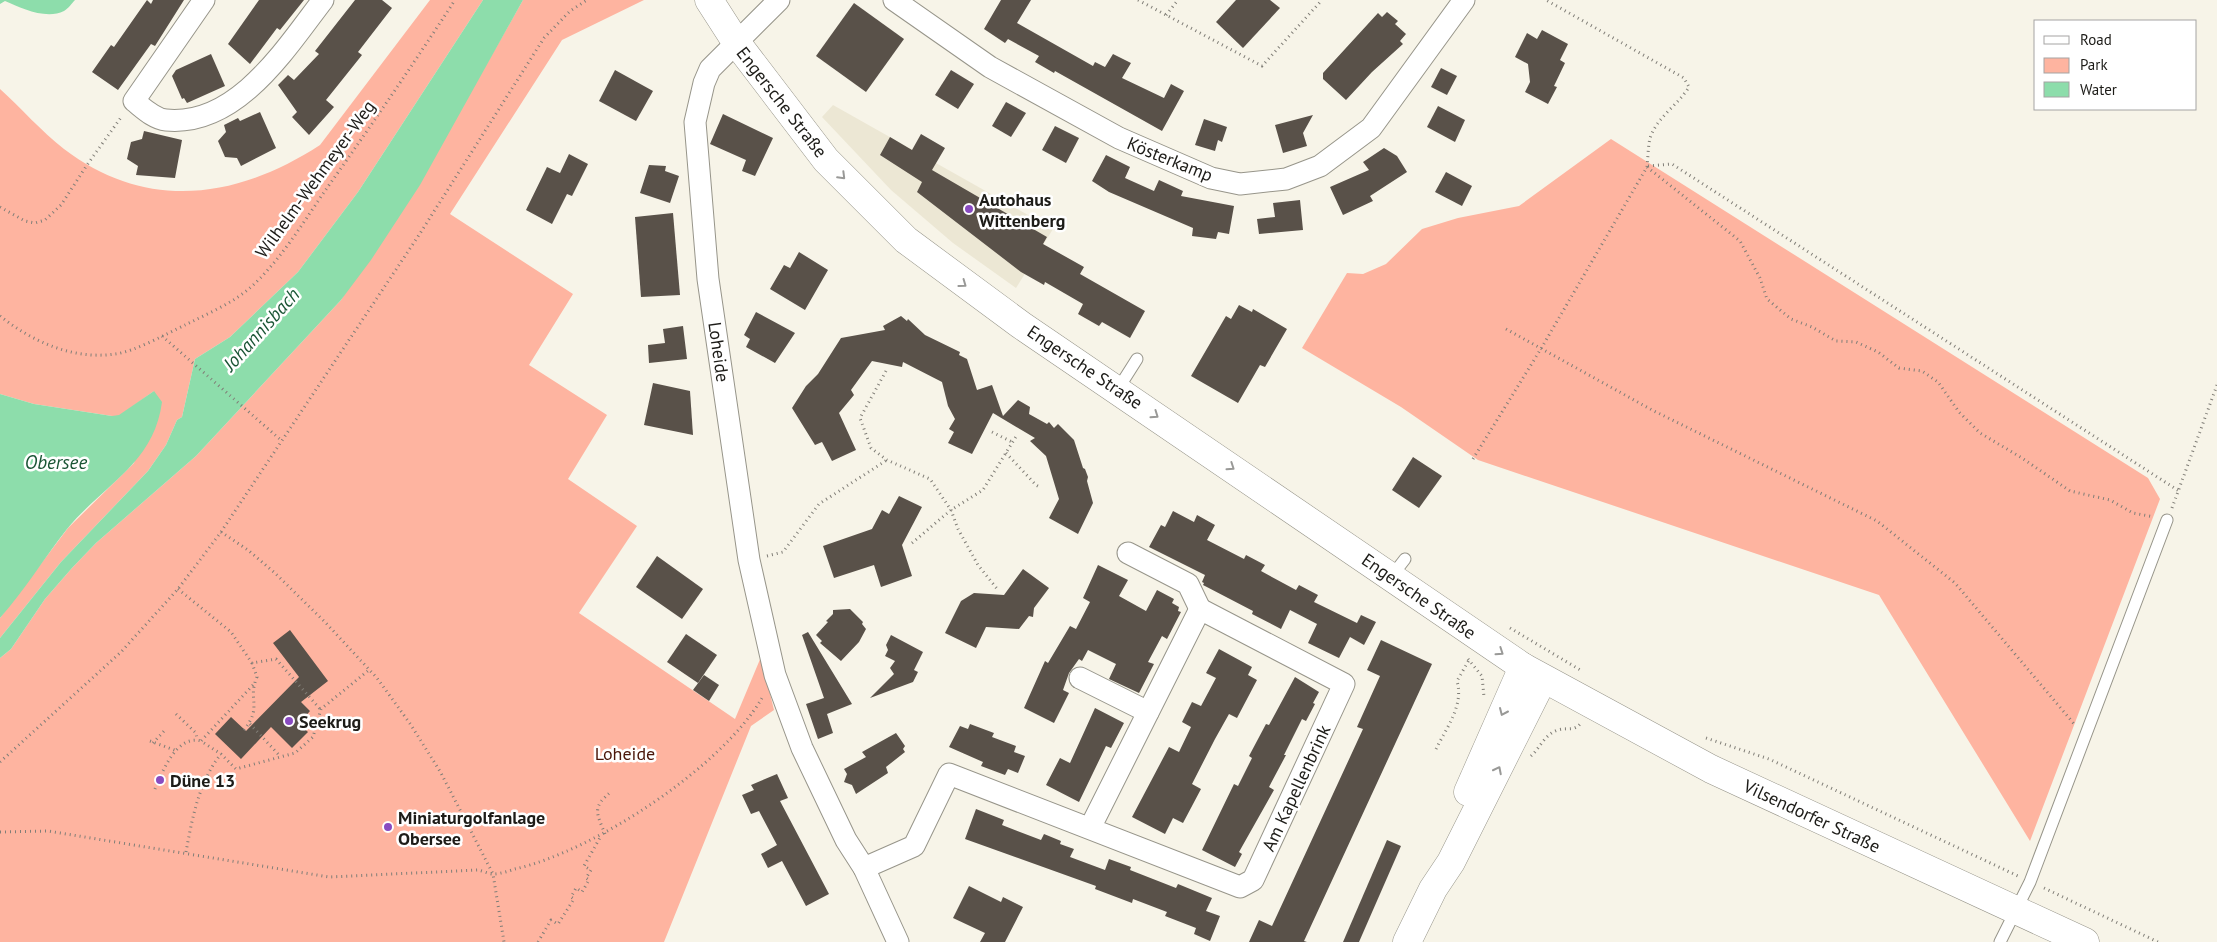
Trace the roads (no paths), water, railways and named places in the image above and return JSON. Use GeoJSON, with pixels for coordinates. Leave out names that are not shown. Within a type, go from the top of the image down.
{"type":"FeatureCollection","features":[{"type":"Feature","properties":{"kind":"main road","name":"Engersche Straße"},"geometry":{"type":"LineString","coordinates":[[709,0],[736,42],[826,160],[906,240],[1021,324],[1118,389],[1398,568],[1533,674]]}},
{"type":"Feature","properties":{"kind":"main road","name":"Vilsendorfer Straße"},"geometry":{"type":"LineString","coordinates":[[1533,674],[1711,769],[2085,942]]}},
{"type":"Feature","properties":{"kind":"main road"},"geometry":{"type":"LineString","coordinates":[[1408,942],[1433,889],[1451,862],[1533,674]]}},
{"type":"Feature","properties":{"kind":"street"},"geometry":{"type":"LineString","coordinates":[[204,0],[134,101],[149,113],[165,120],[195,118],[242,95],[260,77],[323,0]]}},
{"type":"Feature","properties":{"kind":"street","name":"Loheide"},"geometry":{"type":"LineString","coordinates":[[779,0],[710,69],[704,82],[695,122],[708,279],[749,560],[775,676],[802,748],[846,840],[864,868],[898,942]]}},
{"type":"Feature","properties":{"kind":"street","name":"Kösterkamp"},"geometry":{"type":"LineString","coordinates":[[894,0],[990,67],[1119,138],[1211,178],[1240,184],[1286,179],[1320,166],[1371,128],[1464,0]]}},
{"type":"Feature","properties":{"kind":"street"},"geometry":{"type":"LineString","coordinates":[[1090,828],[1200,609],[1188,584],[1128,553]]}},
{"type":"Feature","properties":{"kind":"street","name":"Am Kapellenbrink"},"geometry":{"type":"LineString","coordinates":[[864,868],[914,846],[949,774],[1240,887],[1253,880],[1344,684],[1200,609]]}},
{"type":"Feature","properties":{"kind":"street"},"geometry":{"type":"LineString","coordinates":[[1080,678],[1148,712]]}},
{"type":"Feature","properties":{"kind":"lane"},"geometry":{"type":"LineString","coordinates":[[1118,389],[1137,359]]}},
{"type":"Feature","properties":{"kind":"lane"},"geometry":{"type":"LineString","coordinates":[[2000,942],[2030,882],[2167,520]]}},
{"type":"Feature","properties":{"kind":"water"},"geometry":{"type":"Polygon","coordinates":[[[0,0],[75,0],[64,11],[42,14],[5,1],[0,4],[0,0]]]}},
{"type":"Feature","properties":{"kind":"water","name":"Johannisbach"},"geometry":{"type":"Polygon","coordinates":[[[483,0],[523,0],[420,185],[371,260],[341,300],[196,456],[96,543],[72,568],[45,599],[11,649],[0,658],[0,638],[61,562],[148,471],[166,445],[177,420],[182,417],[195,359],[230,337],[298,272],[358,192],[483,0]]]}},
{"type":"Feature","properties":{"kind":"water","name":"Obersee"},"geometry":{"type":"Polygon","coordinates":[[[154,391],[162,402],[157,423],[149,442],[125,472],[81,513],[67,529],[0,618],[0,394],[34,404],[112,416],[119,415],[154,391]]]}},
{"type":"Feature","properties":{"kind":"place","name":"Autohaus Wittenberg"},"geometry":{"type":"Point","coordinates":[969,209]}},
{"type":"Feature","properties":{"kind":"place","name":"Seekrug"},"geometry":{"type":"Point","coordinates":[289,721]}},
{"type":"Feature","properties":{"kind":"place","name":"Düne 13"},"geometry":{"type":"Point","coordinates":[160,780]}},
{"type":"Feature","properties":{"kind":"place","name":"Miniaturgolfanlage Obersee"},"geometry":{"type":"Point","coordinates":[388,827]}}]}
